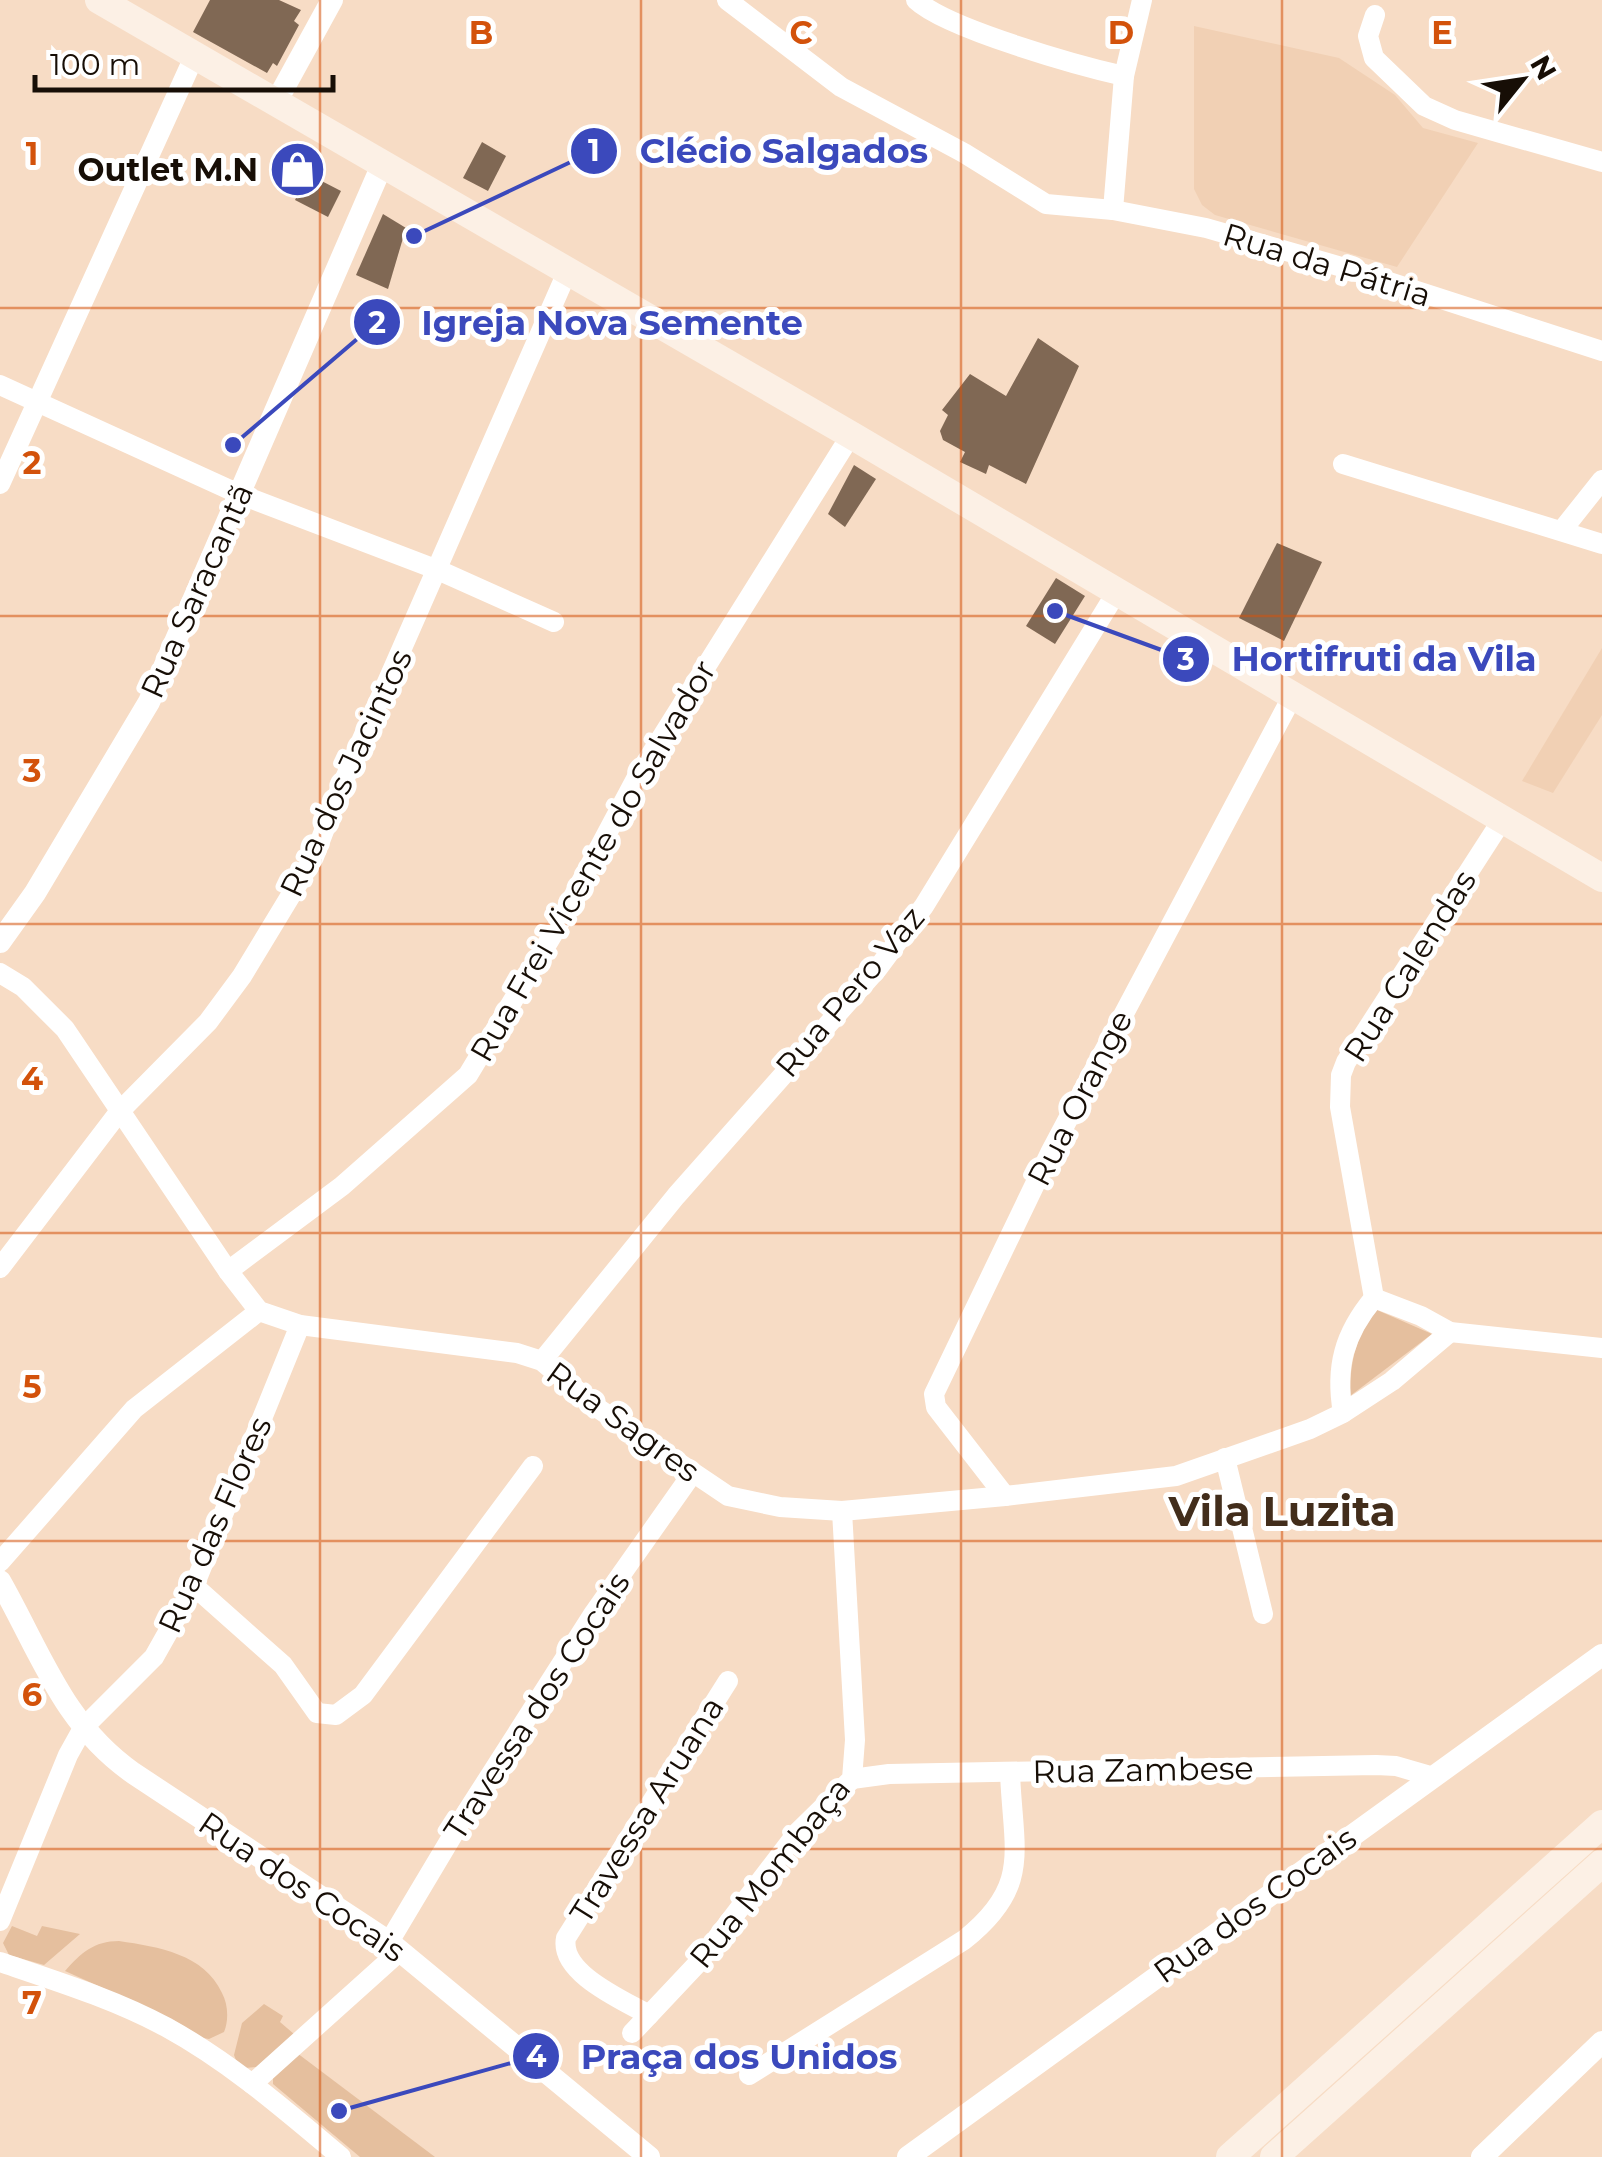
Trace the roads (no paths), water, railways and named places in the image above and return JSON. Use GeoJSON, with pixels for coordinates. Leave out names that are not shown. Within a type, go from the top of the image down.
{"type":"FeatureCollection","features":[{"type":"Feature","properties":{"kind":"main road"},"geometry":{"type":"LineString","coordinates":[[99,0],[568,270],[1602,878]]}},
{"type":"Feature","properties":{"kind":"main road"},"geometry":{"type":"LineString","coordinates":[[1230,2157],[1602,1824]]}},
{"type":"Feature","properties":{"kind":"main road"},"geometry":{"type":"LineString","coordinates":[[1274,2157],[1602,1863]]}},
{"type":"Feature","properties":{"kind":"street"},"geometry":{"type":"LineString","coordinates":[[275,104],[332,0]]}},
{"type":"Feature","properties":{"kind":"street","name":"Rua da Pátria"},"geometry":{"type":"LineString","coordinates":[[727,0],[842,87],[1046,204],[1113,210],[1206,228],[1602,351]]}},
{"type":"Feature","properties":{"kind":"street"},"geometry":{"type":"LineString","coordinates":[[916,0],[927,9],[979,30],[1081,66],[1124,76]]}},
{"type":"Feature","properties":{"kind":"street"},"geometry":{"type":"LineString","coordinates":[[1113,210],[1124,76],[1142,0]]}},
{"type":"Feature","properties":{"kind":"street"},"geometry":{"type":"LineString","coordinates":[[1375,14],[1368,36],[1374,58],[1424,106],[1455,120],[1602,162]]}},
{"type":"Feature","properties":{"kind":"street"},"geometry":{"type":"LineString","coordinates":[[0,484],[194,57]]}},
{"type":"Feature","properties":{"kind":"street","name":"Rua Saracantã"},"geometry":{"type":"LineString","coordinates":[[0,942],[36,893],[149,702],[382,165]]}},
{"type":"Feature","properties":{"kind":"street","name":"Rua dos Jacintos"},"geometry":{"type":"LineString","coordinates":[[0,1268],[119,1112],[208,1022],[274,925],[314,856],[568,270]]}},
{"type":"Feature","properties":{"kind":"street"},"geometry":{"type":"LineString","coordinates":[[0,384],[239,494],[438,570],[554,622]]}},
{"type":"Feature","properties":{"kind":"street","name":"Rua Frei Vicente do Salvador"},"geometry":{"type":"LineString","coordinates":[[228,1271],[342,1186],[468,1075],[556,929],[638,775],[850,435]]}},
{"type":"Feature","properties":{"kind":"street"},"geometry":{"type":"LineString","coordinates":[[1343,464],[1602,544]]}},
{"type":"Feature","properties":{"kind":"street"},"geometry":{"type":"LineString","coordinates":[[1563,529],[1602,480]]}},
{"type":"Feature","properties":{"kind":"street","name":"Rua Pero Vaz"},"geometry":{"type":"LineString","coordinates":[[542,1361],[688,1181],[878,968],[924,906],[1116,593]]}},
{"type":"Feature","properties":{"kind":"street","name":"Rua Orange"},"geometry":{"type":"LineString","coordinates":[[1005,1496],[936,1407],[934,1394],[1050,1153],[1293,695]]}},
{"type":"Feature","properties":{"kind":"street","name":"Rua Calendas"},"geometry":{"type":"LineString","coordinates":[[1374,1298],[1340,1107],[1342,1075],[1346,1062],[1504,818]]}},
{"type":"Feature","properties":{"kind":"street"},"geometry":{"type":"LineString","coordinates":[[0,973],[23,986],[64,1030],[259,1311],[134,1409],[0,1562]]}},
{"type":"Feature","properties":{"kind":"street"},"geometry":{"type":"LineString","coordinates":[[1343,1413],[1338,1389],[1346,1340],[1374,1298],[1450,1332],[1602,1348]]}},
{"type":"Feature","properties":{"kind":"street","name":"Rua Sagres"},"geometry":{"type":"LineString","coordinates":[[259,1311],[300,1326],[517,1353],[542,1361],[600,1410],[728,1496],[780,1507],[842,1511],[1176,1476],[1310,1429],[1343,1413],[1392,1381],[1450,1332]]}},
{"type":"Feature","properties":{"kind":"street","name":"Rua das Flores"},"geometry":{"type":"LineString","coordinates":[[0,1922],[68,1755],[83,1728],[154,1656],[194,1586],[300,1326]]}},
{"type":"Feature","properties":{"kind":"street"},"geometry":{"type":"LineString","coordinates":[[1224,1458],[1262,1614]]}},
{"type":"Feature","properties":{"kind":"street"},"geometry":{"type":"LineString","coordinates":[[194,1586],[283,1665],[312,1710],[324,1716],[336,1715],[362,1695],[534,1466]]}},
{"type":"Feature","properties":{"kind":"street","name":"Travessa dos Cocais"},"geometry":{"type":"LineString","coordinates":[[252,2084],[394,1947],[463,1818],[594,1614],[692,1474]]}},
{"type":"Feature","properties":{"kind":"street","name":"Rua Mombaça"},"geometry":{"type":"LineString","coordinates":[[632,2033],[698,1964],[797,1833],[852,1779],[856,1740],[842,1511]]}},
{"type":"Feature","properties":{"kind":"street","name":"Rua dos Cocais"},"geometry":{"type":"LineString","coordinates":[[0,1581],[95,1744],[133,1774],[394,1947],[634,2154]]}},
{"type":"Feature","properties":{"kind":"street","name":"Rua dos Cocais"},"geometry":{"type":"LineString","coordinates":[[908,2157],[1602,1655]]}},
{"type":"Feature","properties":{"kind":"street","name":"Travessa Aruana"},"geometry":{"type":"LineString","coordinates":[[649,2015],[577,1970],[567,1955],[566,1938],[728,1682]]}},
{"type":"Feature","properties":{"kind":"street","name":"Rua Zambese"},"geometry":{"type":"LineString","coordinates":[[852,1779],[888,1774],[1376,1765],[1396,1766],[1434,1777]]}},
{"type":"Feature","properties":{"kind":"street"},"geometry":{"type":"LineString","coordinates":[[749,2076],[964,1940],[993,1915],[1014,1877],[1010,1773]]}},
{"type":"Feature","properties":{"kind":"street"},"geometry":{"type":"LineString","coordinates":[[0,1962],[144,2016],[194,2044],[252,2084],[340,2157]]}},
{"type":"Feature","properties":{"kind":"street"},"geometry":{"type":"LineString","coordinates":[[1482,2157],[1602,2042]]}},
{"type":"Feature","properties":{"kind":"place","name":"Outlet M.N"},"geometry":{"type":"Point","coordinates":[297,170]}},
{"type":"Feature","properties":{"kind":"place","name":"Clécio Salgados"},"geometry":{"type":"Point","coordinates":[414,236]}},
{"type":"Feature","properties":{"kind":"place","name":"Igreja Nova Semente"},"geometry":{"type":"Point","coordinates":[233,445]}},
{"type":"Feature","properties":{"kind":"place","name":"Hortifruti da Vila"},"geometry":{"type":"Point","coordinates":[1055,611]}},
{"type":"Feature","properties":{"kind":"place","name":"Praça dos Unidos"},"geometry":{"type":"Point","coordinates":[339,2111]}},
{"type":"Feature","properties":{"kind":"district","name":"Vila Luzita"},"geometry":{"type":"Point","coordinates":[1282,1511]}}]}
